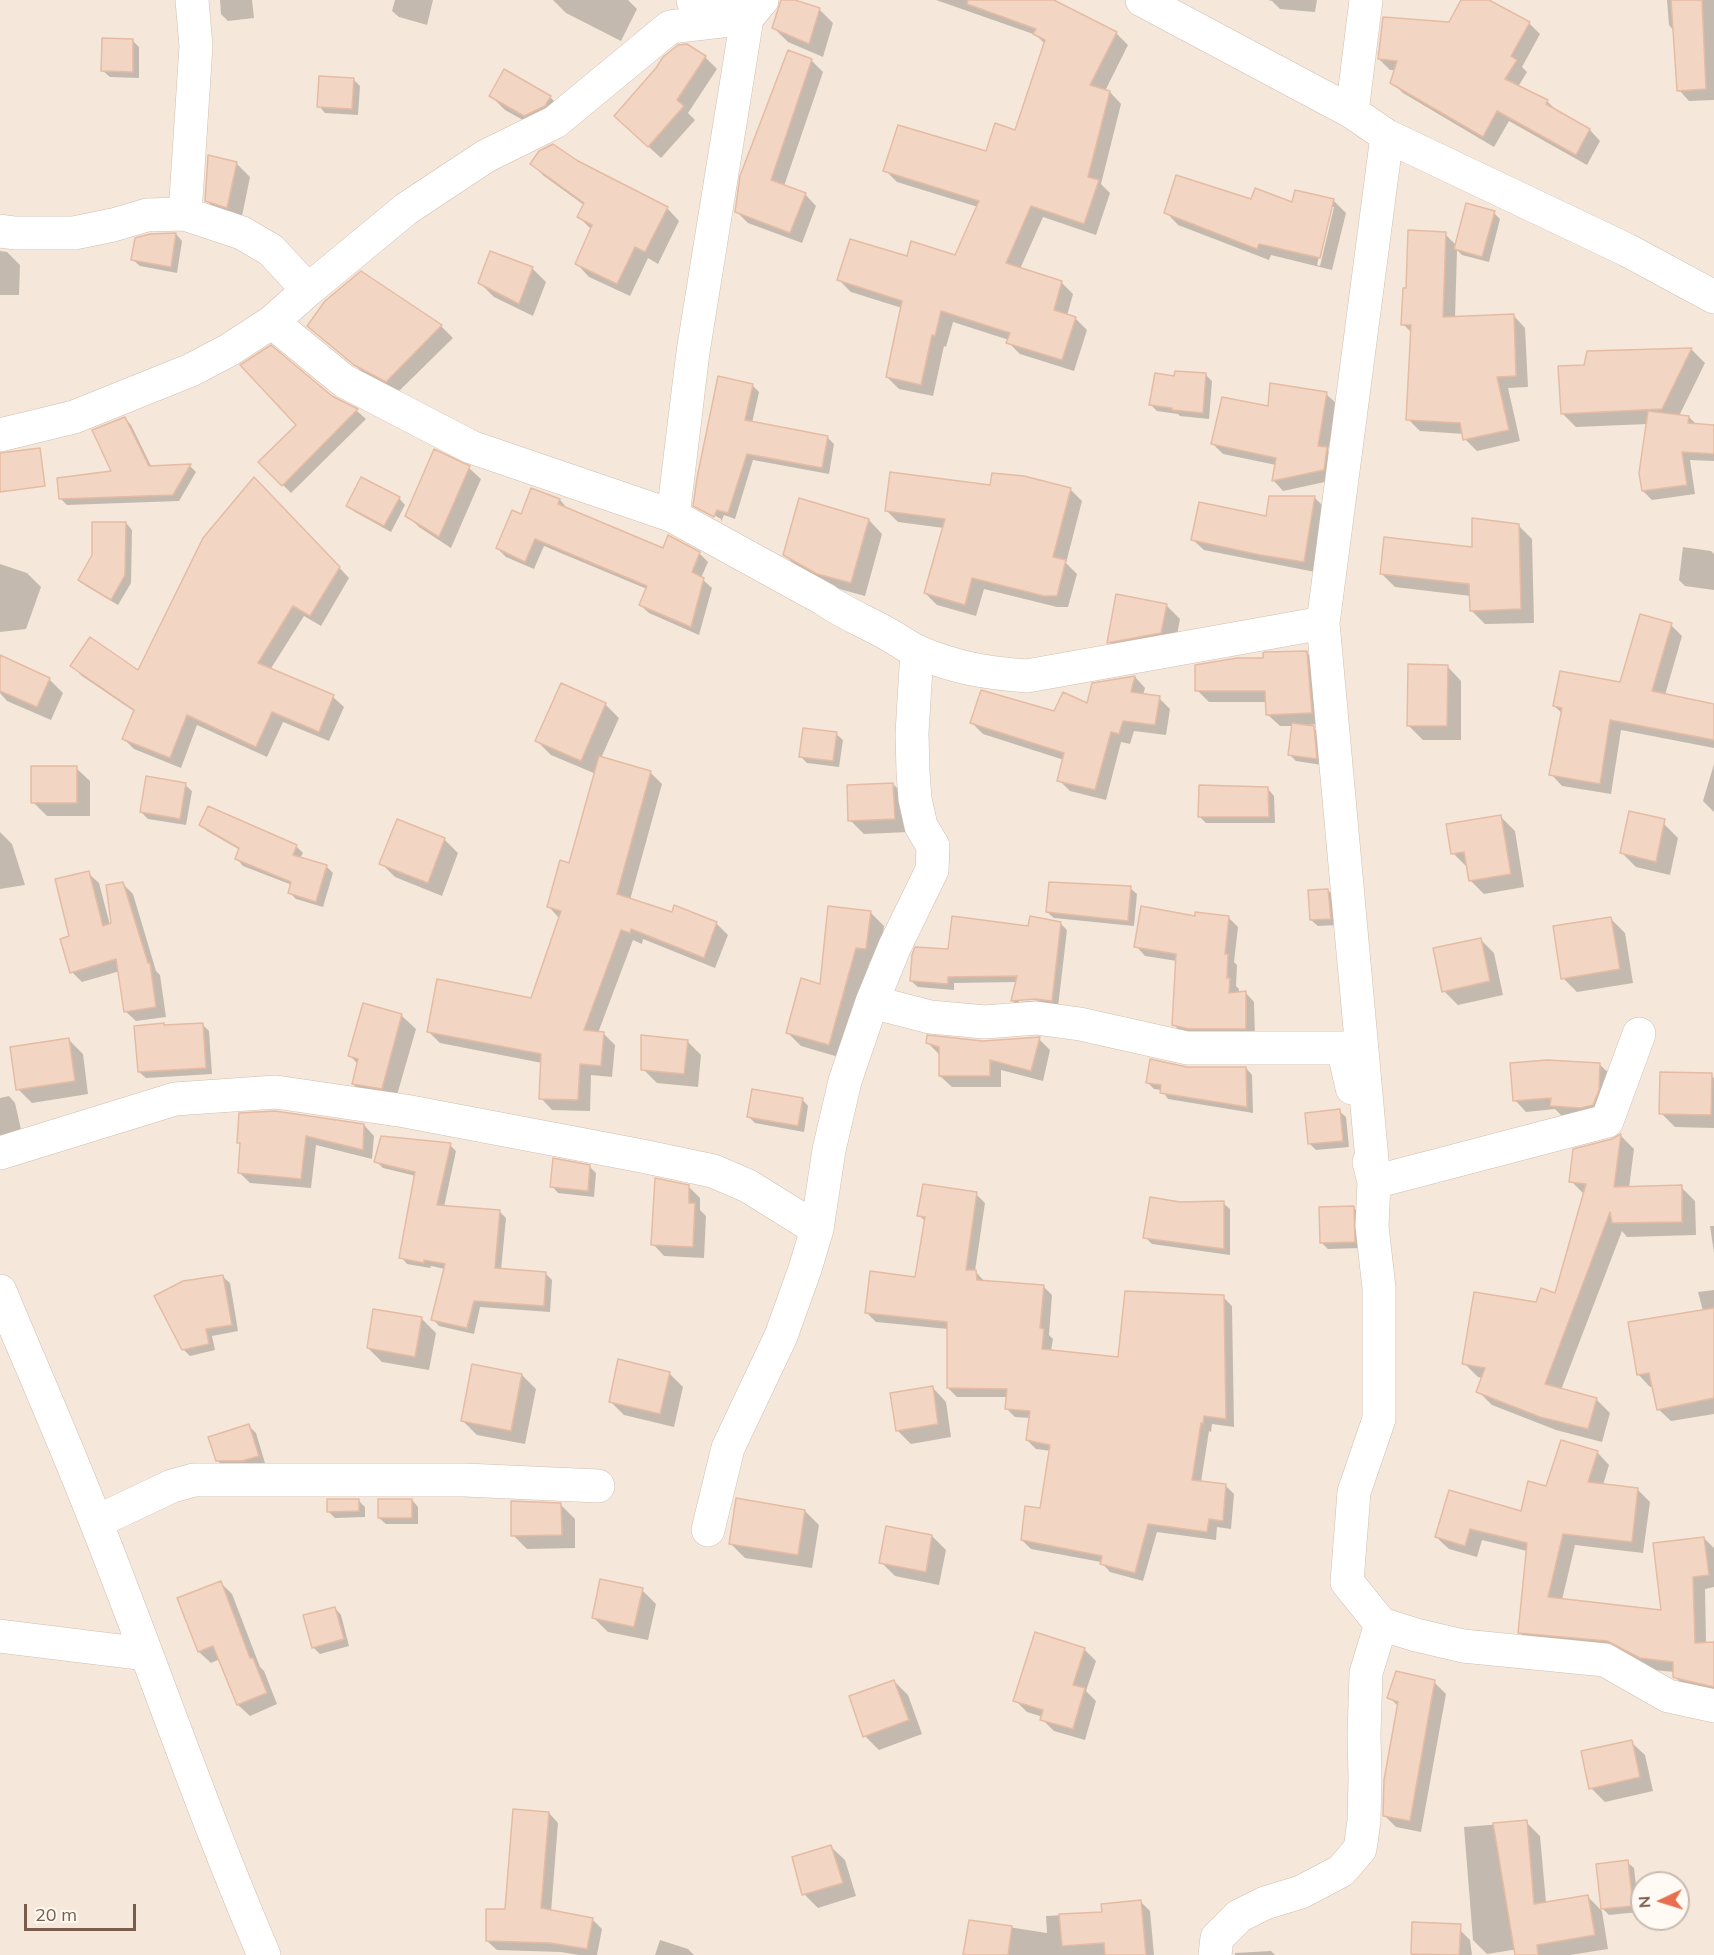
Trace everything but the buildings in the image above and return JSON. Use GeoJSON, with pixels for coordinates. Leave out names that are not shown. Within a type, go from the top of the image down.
{"type":"FeatureCollection","features":[{"type":"Feature","properties":{"kind":"street"},"geometry":{"type":"LineString","coordinates":[[185,213],[196,46],[192,0]]}},
{"type":"Feature","properties":{"kind":"street"},"geometry":{"type":"LineString","coordinates":[[693,0],[755,9]]}},
{"type":"Feature","properties":{"kind":"street"},"geometry":{"type":"LineString","coordinates":[[1142,0],[1352,112],[1387,136],[1627,250],[1714,297]]}},
{"type":"Feature","properties":{"kind":"street"},"geometry":{"type":"LineString","coordinates":[[1352,112],[1366,0]]}},
{"type":"Feature","properties":{"kind":"street"},"geometry":{"type":"LineString","coordinates":[[0,435],[74,417],[191,370],[230,350],[272,322],[406,209],[486,156],[555,122],[670,27],[755,9]]}},
{"type":"Feature","properties":{"kind":"street"},"geometry":{"type":"LineString","coordinates":[[673,516],[693,352],[755,9]]}},
{"type":"Feature","properties":{"kind":"street"},"geometry":{"type":"LineString","coordinates":[[1387,136],[1323,623],[1374,1182],[1372,1226],[1379,1288],[1379,1419],[1354,1492],[1347,1582],[1381,1624],[1463,1646],[1605,1660],[1668,1696],[1714,1706]]}},
{"type":"Feature","properties":{"kind":"street"},"geometry":{"type":"LineString","coordinates":[[0,231],[74,233],[114,225],[147,215],[185,213],[242,233],[272,250],[308,290]]}},
{"type":"Feature","properties":{"kind":"street"},"geometry":{"type":"LineString","coordinates":[[272,322],[344,381],[471,447],[673,516],[824,599],[839,610],[881,630],[917,651],[957,667],[987,673],[1027,676],[1323,623]]}},
{"type":"Feature","properties":{"kind":"street"},"geometry":{"type":"LineString","coordinates":[[708,1530],[728,1448],[781,1336],[805,1269],[817,1229],[829,1150],[845,1080],[872,1002],[895,946],[932,870],[933,846],[921,826],[915,799],[913,772],[912,733],[917,651]]}},
{"type":"Feature","properties":{"kind":"street"},"geometry":{"type":"LineString","coordinates":[[872,1002],[930,1017],[985,1022],[1036,1018],[1080,1024],[1187,1048],[1343,1048],[1374,1182]]}},
{"type":"Feature","properties":{"kind":"street"},"geometry":{"type":"LineString","coordinates":[[1374,1182],[1607,1121],[1640,1034]]}},
{"type":"Feature","properties":{"kind":"street"},"geometry":{"type":"LineString","coordinates":[[0,1153],[175,1099],[276,1092],[405,1111],[713,1171],[748,1186],[817,1229]]}},
{"type":"Feature","properties":{"kind":"street"},"geometry":{"type":"LineString","coordinates":[[0,1291],[96,1522],[242,1905],[264,1955]]}},
{"type":"Feature","properties":{"kind":"street"},"geometry":{"type":"LineString","coordinates":[[96,1522],[172,1486],[194,1480],[465,1480],[598,1486]]}},
{"type":"Feature","properties":{"kind":"street"},"geometry":{"type":"LineString","coordinates":[[1215,1955],[1217,1938],[1239,1916],[1265,1903],[1301,1892],[1341,1871],[1360,1849],[1364,1821],[1366,1673],[1381,1624]]}},
{"type":"Feature","properties":{"kind":"street"},"geometry":{"type":"LineString","coordinates":[[0,1636],[145,1654]]}},
{"type":"Feature","properties":{"kind":"shaded area"},"geometry":{"type":"Polygon","coordinates":[[[0,0],[1714,0],[1714,1955],[0,1955],[0,0]]]}}]}
